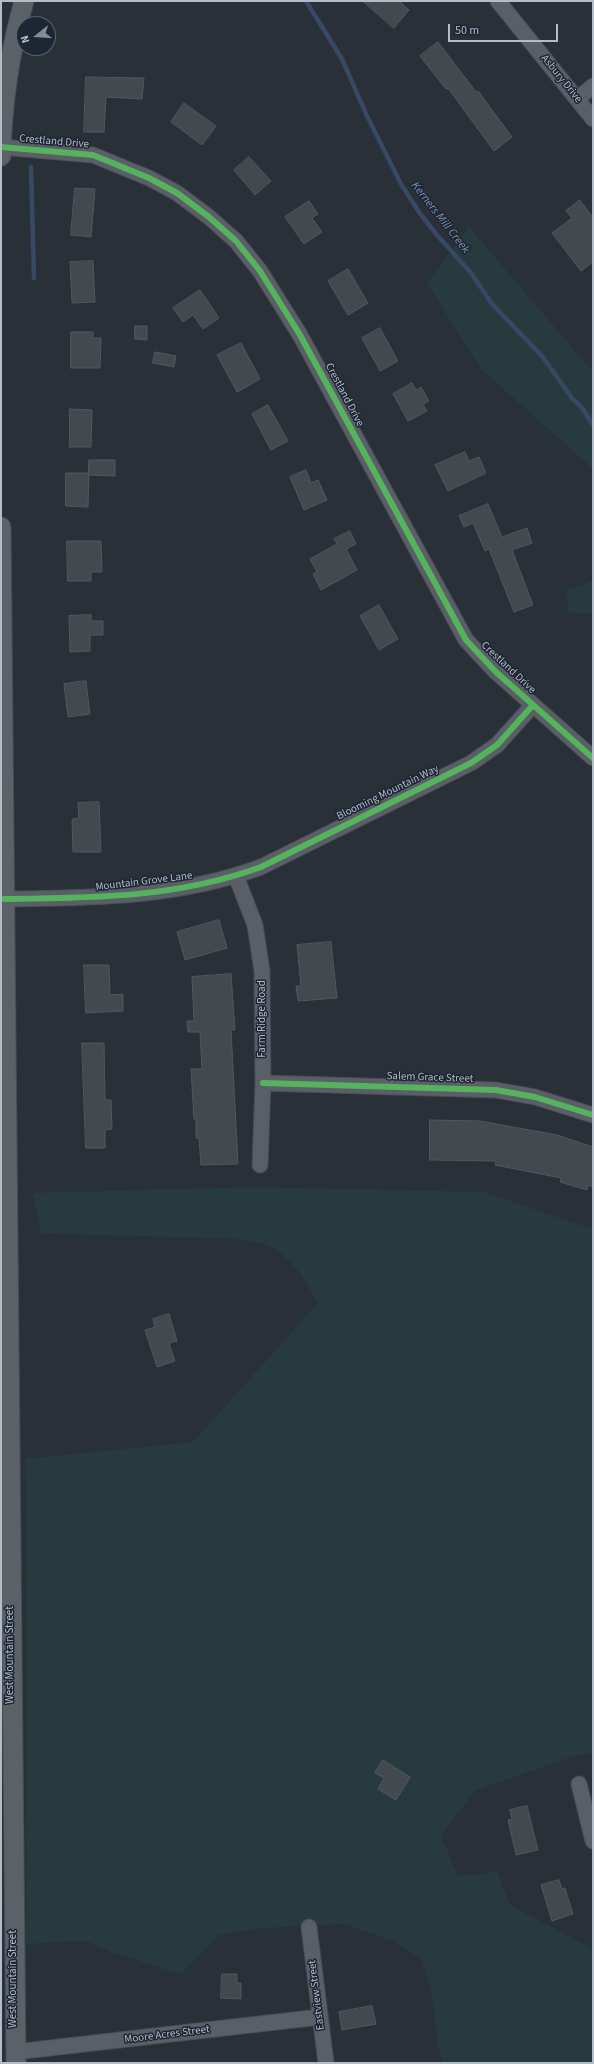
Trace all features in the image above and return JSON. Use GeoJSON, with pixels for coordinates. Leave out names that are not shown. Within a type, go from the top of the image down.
{"type":"FeatureCollection","features":[{"type":"Feature","properties":{"kind":"main road"},"geometry":{"type":"LineString","coordinates":[[1,156],[11,60],[24,1]]}},
{"type":"Feature","properties":{"kind":"main road","name":"West Mountain Street"},"geometry":{"type":"LineString","coordinates":[[1,527],[15,2058]]}},
{"type":"Feature","properties":{"kind":"street","name":"Asbury Drive"},"geometry":{"type":"LineString","coordinates":[[498,1],[593,119]]}},
{"type":"Feature","properties":{"kind":"street"},"geometry":{"type":"LineString","coordinates":[[577,99],[593,86]]}},
{"type":"Feature","properties":{"kind":"street","name":"Crestland Drive"},"geometry":{"type":"LineString","coordinates":[[1,147],[92,155],[149,178],[177,193],[209,217],[236,241],[260,271],[300,335],[466,640],[478,654],[593,758]]}},
{"type":"Feature","properties":{"kind":"street","name":"Blooming Mountain Way"},"geometry":{"type":"LineString","coordinates":[[236,876],[261,867],[471,763],[497,745],[533,705]]}},
{"type":"Feature","properties":{"kind":"street","name":"Mountain Grove Lane"},"geometry":{"type":"LineString","coordinates":[[4,899],[116,897],[193,887],[236,876]]}},
{"type":"Feature","properties":{"kind":"street","name":"Farm Ridge Road"},"geometry":{"type":"LineString","coordinates":[[236,876],[255,925],[262,971],[263,1082],[260,1165]]}},
{"type":"Feature","properties":{"kind":"street","name":"Salem Grace Street"},"geometry":{"type":"LineString","coordinates":[[263,1082],[496,1090],[535,1097],[593,1115]]}},
{"type":"Feature","properties":{"kind":"street"},"geometry":{"type":"LineString","coordinates":[[579,1784],[593,1841]]}},
{"type":"Feature","properties":{"kind":"street","name":"Eastview Street"},"geometry":{"type":"LineString","coordinates":[[309,1927],[326,2063]]}},
{"type":"Feature","properties":{"kind":"street","name":"Moore Acres Street"},"geometry":{"type":"LineString","coordinates":[[15,2058],[320,2017]]}},
{"type":"Feature","properties":{"kind":"green space"},"geometry":{"type":"Polygon","coordinates":[[[469,227],[593,372],[593,469],[481,369],[427,283],[469,227]]]}},
{"type":"Feature","properties":{"kind":"green space"},"geometry":{"type":"Polygon","coordinates":[[[593,581],[593,613],[569,613],[566,590],[593,581]]]}},
{"type":"Feature","properties":{"kind":"green space"},"geometry":{"type":"Polygon","coordinates":[[[253,1187],[483,1192],[593,1229],[593,1753],[574,1756],[474,1791],[441,1836],[458,1876],[497,1872],[511,1906],[593,1949],[593,2063],[444,2063],[438,2048],[432,1994],[422,1960],[395,1942],[345,1924],[265,1928],[219,1935],[180,1974],[109,1951],[86,1941],[26,1944],[27,1520],[25,1459],[193,1442],[318,1303],[302,1277],[289,1261],[282,1254],[264,1244],[236,1239],[41,1233],[33,1193],[253,1187]]]}},
{"type":"Feature","properties":{"kind":"building"},"geometry":{"type":"Polygon","coordinates":[[[363,1],[399,1],[409,10],[394,28],[363,1]]]}},
{"type":"Feature","properties":{"kind":"building"},"geometry":{"type":"Polygon","coordinates":[[[438,42],[476,92],[478,91],[512,137],[494,151],[448,88],[446,89],[420,56],[438,42]]]}},
{"type":"Feature","properties":{"kind":"building"},"geometry":{"type":"Polygon","coordinates":[[[86,77],[144,78],[142,99],[106,97],[104,132],[84,132],[86,77]]]}},
{"type":"Feature","properties":{"kind":"building"},"geometry":{"type":"Polygon","coordinates":[[[184,103],[216,126],[202,145],[171,122],[184,103]]]}},
{"type":"Feature","properties":{"kind":"building"},"geometry":{"type":"Polygon","coordinates":[[[249,157],[271,181],[255,195],[234,170],[249,157]]]}},
{"type":"Feature","properties":{"kind":"building"},"geometry":{"type":"Polygon","coordinates":[[[75,188],[95,189],[91,237],[71,235],[75,188]]]}},
{"type":"Feature","properties":{"kind":"building"},"geometry":{"type":"Polygon","coordinates":[[[580,200],[593,218],[593,262],[581,271],[552,233],[572,218],[566,211],[580,200]]]}},
{"type":"Feature","properties":{"kind":"building"},"geometry":{"type":"Polygon","coordinates":[[[309,201],[318,214],[312,218],[322,232],[304,244],[285,217],[309,201]]]}},
{"type":"Feature","properties":{"kind":"building"},"geometry":{"type":"Polygon","coordinates":[[[93,261],[95,302],[72,303],[70,262],[93,261]]]}},
{"type":"Feature","properties":{"kind":"building"},"geometry":{"type":"Polygon","coordinates":[[[348,269],[368,303],[348,315],[328,281],[348,269]]]}},
{"type":"Feature","properties":{"kind":"building"},"geometry":{"type":"Polygon","coordinates":[[[200,290],[219,318],[203,329],[193,315],[183,322],[173,308],[200,290]]]}},
{"type":"Feature","properties":{"kind":"building"},"geometry":{"type":"Polygon","coordinates":[[[135,326],[147,326],[147,340],[135,339],[135,326]]]}},
{"type":"Feature","properties":{"kind":"building"},"geometry":{"type":"Polygon","coordinates":[[[380,328],[398,361],[380,371],[362,338],[380,328]]]}},
{"type":"Feature","properties":{"kind":"building"},"geometry":{"type":"Polygon","coordinates":[[[71,332],[93,332],[93,338],[101,338],[100,368],[71,368],[71,332]]]}},
{"type":"Feature","properties":{"kind":"building"},"geometry":{"type":"Polygon","coordinates":[[[241,343],[260,379],[237,392],[217,355],[241,343]]]}},
{"type":"Feature","properties":{"kind":"building"},"geometry":{"type":"Polygon","coordinates":[[[155,352],[176,356],[174,367],[153,363],[155,352]]]}},
{"type":"Feature","properties":{"kind":"building"},"geometry":{"type":"Polygon","coordinates":[[[412,383],[416,390],[421,387],[429,401],[423,404],[427,411],[408,421],[393,394],[412,383]]]}},
{"type":"Feature","properties":{"kind":"building"},"geometry":{"type":"Polygon","coordinates":[[[268,405],[288,441],[271,450],[252,414],[268,405]]]}},
{"type":"Feature","properties":{"kind":"building"},"geometry":{"type":"Polygon","coordinates":[[[70,409],[92,410],[91,447],[70,447],[70,409]]]}},
{"type":"Feature","properties":{"kind":"building"},"geometry":{"type":"Polygon","coordinates":[[[465,452],[469,461],[479,457],[486,473],[448,491],[435,465],[465,452]]]}},
{"type":"Feature","properties":{"kind":"building"},"geometry":{"type":"Polygon","coordinates":[[[89,460],[115,460],[115,476],[89,475],[89,460]]]}},
{"type":"Feature","properties":{"kind":"building"},"geometry":{"type":"Polygon","coordinates":[[[306,470],[311,483],[318,480],[327,500],[304,510],[290,477],[306,470]]]}},
{"type":"Feature","properties":{"kind":"building"},"geometry":{"type":"Polygon","coordinates":[[[66,473],[89,473],[88,507],[66,506],[66,473]]]}},
{"type":"Feature","properties":{"kind":"building"},"geometry":{"type":"Polygon","coordinates":[[[488,504],[502,537],[527,528],[532,543],[512,550],[533,605],[514,612],[489,549],[485,551],[473,523],[464,527],[459,516],[488,504]]]}},
{"type":"Feature","properties":{"kind":"building"},"geometry":{"type":"Polygon","coordinates":[[[350,531],[356,544],[346,549],[357,570],[321,590],[313,574],[317,572],[310,559],[337,544],[334,539],[350,531]]]}},
{"type":"Feature","properties":{"kind":"building"},"geometry":{"type":"Polygon","coordinates":[[[67,541],[101,541],[102,572],[91,572],[91,581],[68,581],[67,541]]]}},
{"type":"Feature","properties":{"kind":"building"},"geometry":{"type":"Polygon","coordinates":[[[379,605],[398,639],[379,650],[360,616],[379,605]]]}},
{"type":"Feature","properties":{"kind":"building"},"geometry":{"type":"Polygon","coordinates":[[[91,615],[91,621],[103,621],[103,635],[90,635],[90,651],[70,652],[69,616],[91,615]]]}},
{"type":"Feature","properties":{"kind":"building"},"geometry":{"type":"Polygon","coordinates":[[[86,681],[90,714],[68,717],[64,684],[86,681]]]}},
{"type":"Feature","properties":{"kind":"building"},"geometry":{"type":"Polygon","coordinates":[[[99,802],[101,852],[73,852],[72,819],[79,818],[78,803],[99,802]]]}},
{"type":"Feature","properties":{"kind":"building"},"geometry":{"type":"Polygon","coordinates":[[[219,920],[227,948],[185,960],[177,932],[219,920]]]}},
{"type":"Feature","properties":{"kind":"building"},"geometry":{"type":"Polygon","coordinates":[[[331,942],[337,998],[298,1001],[296,986],[301,986],[297,945],[331,942]]]}},
{"type":"Feature","properties":{"kind":"building"},"geometry":{"type":"Polygon","coordinates":[[[84,965],[109,965],[110,995],[123,994],[123,1011],[86,1013],[84,965]]]}},
{"type":"Feature","properties":{"kind":"building"},"geometry":{"type":"Polygon","coordinates":[[[231,974],[235,1030],[231,1030],[238,1164],[201,1165],[199,1138],[196,1138],[196,1119],[194,1119],[191,1069],[202,1069],[200,1032],[188,1032],[187,1021],[194,1021],[192,977],[231,974]]]}},
{"type":"Feature","properties":{"kind":"building"},"geometry":{"type":"Polygon","coordinates":[[[82,1043],[104,1043],[105,1100],[111,1100],[112,1129],[105,1130],[105,1148],[86,1148],[82,1043]]]}},
{"type":"Feature","properties":{"kind":"building"},"geometry":{"type":"Polygon","coordinates":[[[430,1120],[480,1121],[557,1135],[593,1147],[593,1187],[588,1185],[587,1190],[560,1182],[561,1178],[495,1165],[496,1161],[430,1160],[430,1120]]]}},
{"type":"Feature","properties":{"kind":"building"},"geometry":{"type":"Polygon","coordinates":[[[169,1314],[177,1341],[169,1343],[175,1361],[157,1367],[145,1330],[155,1327],[153,1319],[169,1314]]]}},
{"type":"Feature","properties":{"kind":"building"},"geometry":{"type":"Polygon","coordinates":[[[383,1760],[410,1777],[396,1800],[378,1789],[384,1778],[375,1773],[383,1760]]]}},
{"type":"Feature","properties":{"kind":"building"},"geometry":{"type":"Polygon","coordinates":[[[527,1806],[538,1850],[516,1855],[508,1820],[512,1819],[510,1810],[527,1806]]]}},
{"type":"Feature","properties":{"kind":"building"},"geometry":{"type":"Polygon","coordinates":[[[559,1880],[562,1889],[565,1888],[573,1914],[552,1921],[541,1885],[559,1880]]]}},
{"type":"Feature","properties":{"kind":"building"},"geometry":{"type":"Polygon","coordinates":[[[222,1974],[237,1974],[237,1983],[241,1983],[241,1999],[221,1998],[222,1974]]]}},
{"type":"Feature","properties":{"kind":"building"},"geometry":{"type":"Polygon","coordinates":[[[372,2006],[376,2024],[342,2030],[339,2012],[372,2006]]]}},
{"type":"Feature","properties":{"kind":"waterway","name":"Kerners Mill Creek"},"geometry":{"type":"LineString","coordinates":[[306,1],[342,59],[367,116],[401,184],[419,212],[436,234],[471,273],[492,304],[542,356],[572,398],[583,409],[593,425]]}},
{"type":"Feature","properties":{"kind":"waterway"},"geometry":{"type":"LineString","coordinates":[[31,167],[34,278]]}},
{"type":"Feature","properties":{"kind":"cycle path"},"geometry":{"type":"LineString","coordinates":[[1,147],[93,155],[149,178],[177,193],[209,217],[236,241],[260,271],[300,335],[466,640],[496,672],[593,758]]}},
{"type":"Feature","properties":{"kind":"cycle path"},"geometry":{"type":"LineString","coordinates":[[4,899],[102,897],[134,894],[198,885],[261,867],[471,763],[497,745],[533,705]]}},
{"type":"Feature","properties":{"kind":"cycle path"},"geometry":{"type":"LineString","coordinates":[[263,1083],[496,1090],[535,1097],[593,1115]]}}]}
